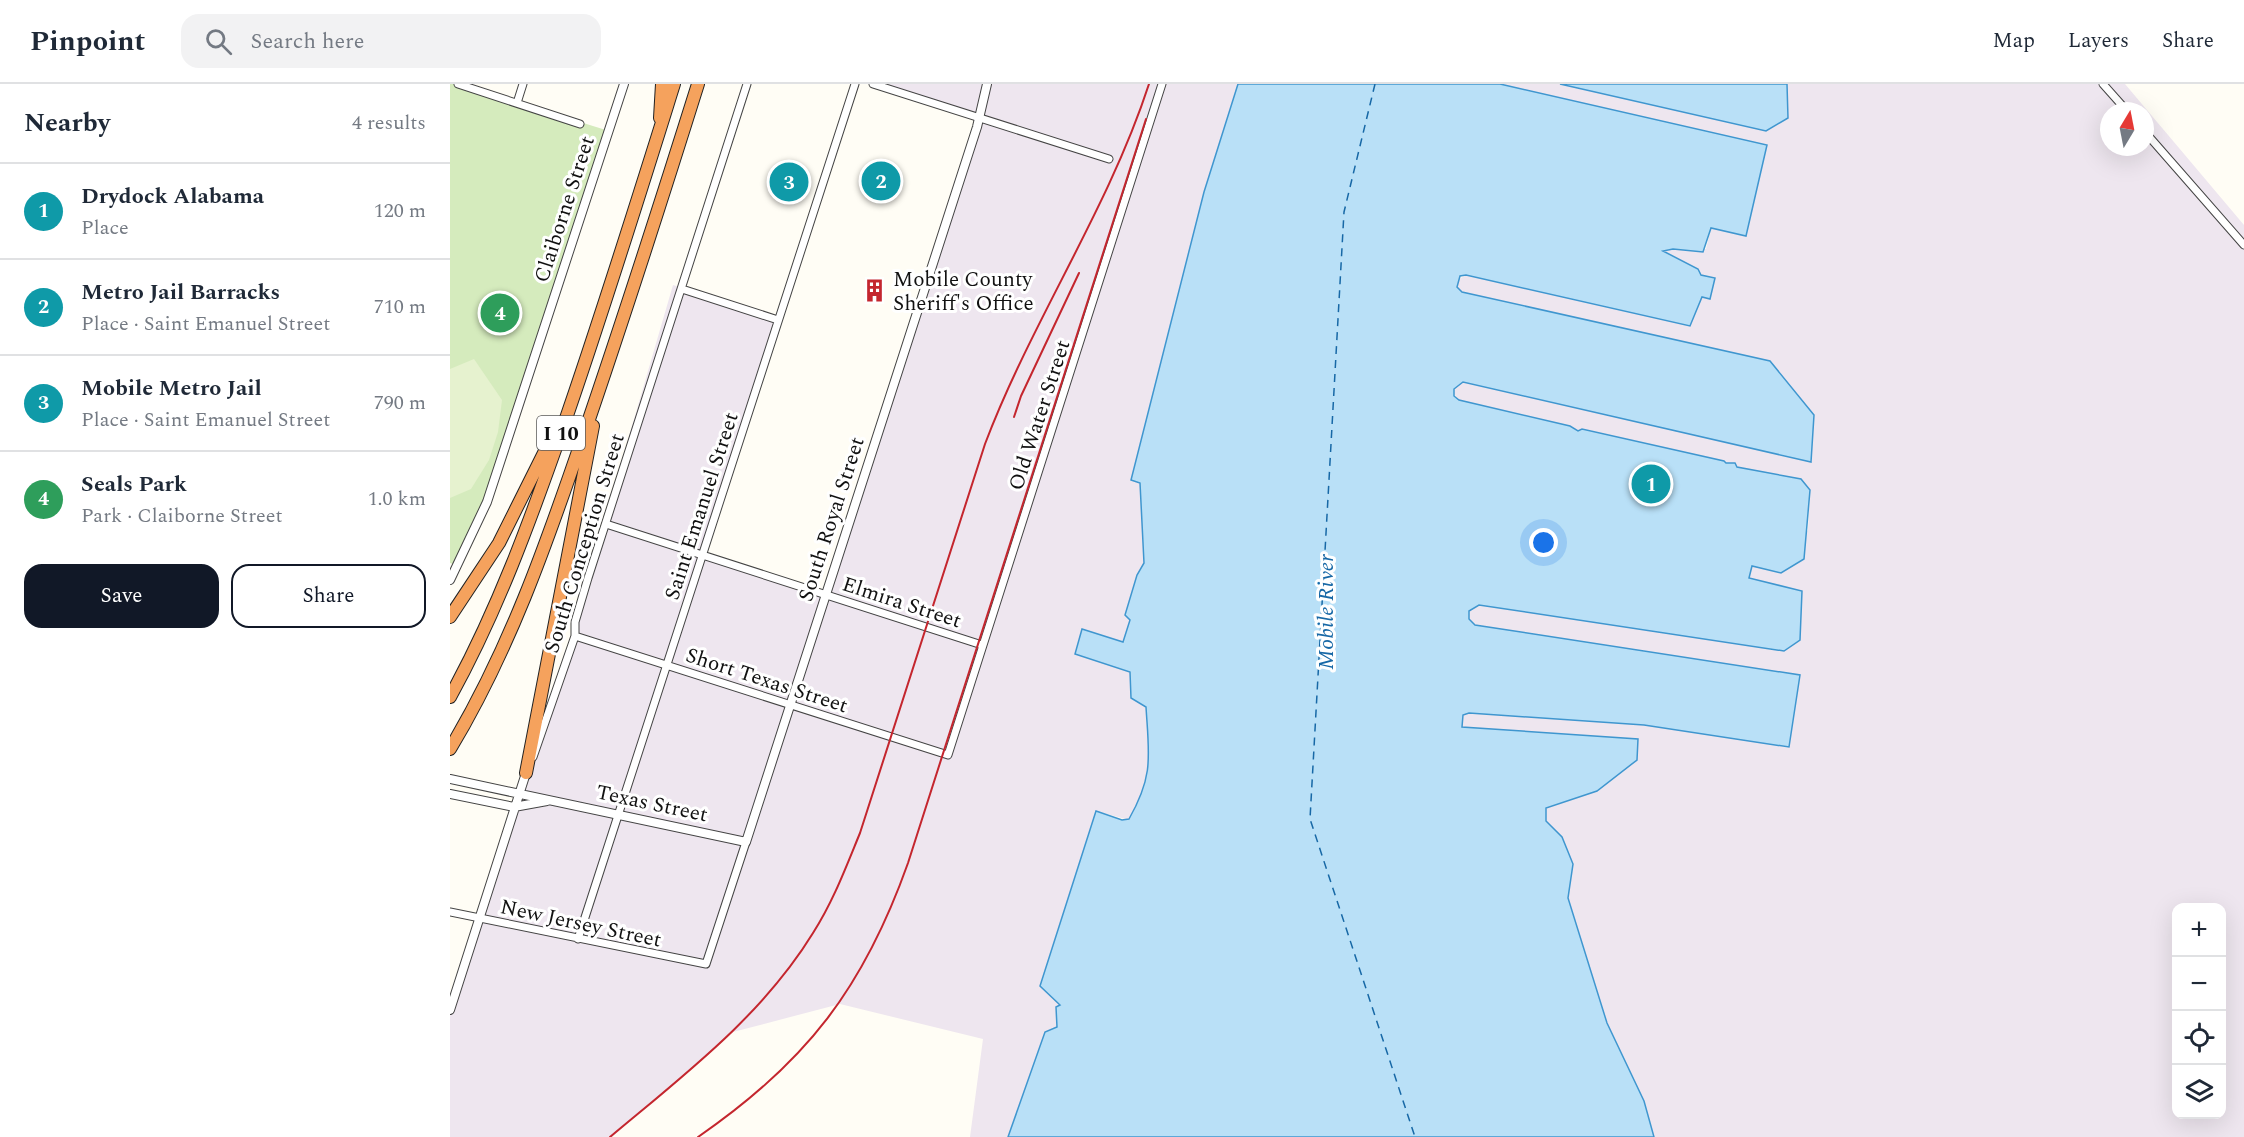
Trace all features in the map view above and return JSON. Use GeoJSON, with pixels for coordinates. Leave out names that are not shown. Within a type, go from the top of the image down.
{"type":"FeatureCollection","features":[{"type":"Feature","properties":{"kind":"highway"},"geometry":{"type":"LineString","coordinates":[[660,128],[659,101],[662,84]]}},
{"type":"Feature","properties":{"kind":"highway","name":"I 10"},"geometry":{"type":"LineString","coordinates":[[450,697],[510,573],[581,375],[674,84]]}},
{"type":"Feature","properties":{"kind":"highway","name":"I 10"},"geometry":{"type":"LineString","coordinates":[[450,749],[480,695],[519,614],[599,389],[698,84]]}},
{"type":"Feature","properties":{"kind":"highway"},"geometry":{"type":"LineString","coordinates":[[681,138],[706,84]]}},
{"type":"Feature","properties":{"kind":"highway"},"geometry":{"type":"LineString","coordinates":[[450,617],[499,543],[581,375]]}},
{"type":"Feature","properties":{"kind":"highway"},"geometry":{"type":"LineString","coordinates":[[526,773],[599,389]]}},
{"type":"Feature","properties":{"kind":"street"},"geometry":{"type":"LineString","coordinates":[[458,84],[580,124]]}},
{"type":"Feature","properties":{"kind":"street"},"geometry":{"type":"LineString","coordinates":[[517,103],[523,84]]}},
{"type":"Feature","properties":{"kind":"street","name":"Claiborne Street"},"geometry":{"type":"LineString","coordinates":[[450,580],[487,502],[624,84]]}},
{"type":"Feature","properties":{"kind":"street","name":"South Conception Street"},"geometry":{"type":"LineString","coordinates":[[450,1010],[514,807],[575,636],[575,622],[747,84]]}},
{"type":"Feature","properties":{"kind":"street","name":"Saint Emanuel Street"},"geometry":{"type":"LineString","coordinates":[[578,939],[855,84]]}},
{"type":"Feature","properties":{"kind":"street"},"geometry":{"type":"LineString","coordinates":[[873,84],[1109,159]]}},
{"type":"Feature","properties":{"kind":"street","name":"South Royal Street"},"geometry":{"type":"LineString","coordinates":[[706,964],[987,84]]}},
{"type":"Feature","properties":{"kind":"street","name":"Old Water Street"},"geometry":{"type":"LineString","coordinates":[[948,755],[1162,84]]}},
{"type":"Feature","properties":{"kind":"street"},"geometry":{"type":"LineString","coordinates":[[2103,84],[2119,102]]}},
{"type":"Feature","properties":{"kind":"street"},"geometry":{"type":"LineString","coordinates":[[2154,142],[2244,245]]}},
{"type":"Feature","properties":{"kind":"street"},"geometry":{"type":"LineString","coordinates":[[682,289],[777,320]]}},
{"type":"Feature","properties":{"kind":"street","name":"Elmira Street"},"geometry":{"type":"LineString","coordinates":[[606,524],[982,645]]}},
{"type":"Feature","properties":{"kind":"street","name":"Short Texas Street"},"geometry":{"type":"LineString","coordinates":[[575,636],[948,755]]}},
{"type":"Feature","properties":{"kind":"street","name":"Texas Street"},"geometry":{"type":"LineString","coordinates":[[450,779],[746,842]]}},
{"type":"Feature","properties":{"kind":"street","name":"Texas Street"},"geometry":{"type":"LineString","coordinates":[[450,794],[514,807],[551,800]]}},
{"type":"Feature","properties":{"kind":"street","name":"New Jersey Street"},"geometry":{"type":"LineString","coordinates":[[450,912],[706,964]]}},
{"type":"Feature","properties":{"kind":"shaded area"},"geometry":{"type":"Polygon","coordinates":[[[874,84],[1238,84],[1204,192],[1131,480],[1140,482],[1144,563],[1137,575],[1125,615],[1130,620],[1123,642],[1075,653],[1131,672],[1131,698],[1146,707],[1150,766],[1143,792],[1129,820],[1096,811],[1040,985],[1060,1005],[1056,1007],[1057,1027],[1045,1032],[1008,1137],[970,1137],[983,1039],[840,1004],[733,1032],[612,1137],[450,1137],[450,1010],[575,636],[575,622],[673,285],[782,320],[703,555],[825,594],[978,117],[874,84]]]}},
{"type":"Feature","properties":{"kind":"shaded area"},"geometry":{"type":"Polygon","coordinates":[[[1500,84],[1560,84],[1788,118],[1787,84],[2125,84],[2140,102],[2100,102],[2100,156],[2154,156],[2154,118],[2244,225],[2244,1137],[1654,1137],[1644,1101],[1607,1023],[1568,898],[1573,864],[1562,837],[1546,821],[1546,808],[1597,791],[1462,727],[1463,715],[1468,713],[1644,725],[1788,747],[1800,675],[1475,625],[1469,619],[1469,611],[1479,605],[1784,651],[1749,578],[1751,566],[1781,572],[1808,530],[1810,490],[1779,474],[1737,467],[1735,463],[1726,463],[1583,429],[1578,432],[1572,430],[1570,426],[1459,400],[1453,393],[1454,389],[1463,382],[1811,462],[1770,361],[1462,292],[1457,287],[1456,281],[1466,275],[1690,326],[1702,297],[1709,299],[1701,275],[1698,269],[1662,253],[1663,250],[1706,249],[1711,228],[1767,145],[1500,84]]]}},
{"type":"Feature","properties":{"kind":"green space"},"geometry":{"type":"Polygon","coordinates":[[[450,84],[458,84],[609,131],[487,502],[455,565],[450,563],[450,84]]]}},
{"type":"Feature","properties":{"kind":"green space"},"geometry":{"type":"Polygon","coordinates":[[[474,359],[502,400],[498,432],[489,460],[471,489],[450,498],[450,369],[474,359]]]}},
{"type":"Feature","properties":{"kind":"water","name":"Mobile River"},"geometry":{"type":"Polygon","coordinates":[[[1238,84],[1500,84],[1767,145],[1746,236],[1711,228],[1703,252],[1673,249],[1663,251],[1698,269],[1701,275],[1715,278],[1710,299],[1702,297],[1690,326],[1466,275],[1460,276],[1457,287],[1462,292],[1770,361],[1814,415],[1811,462],[1463,382],[1454,389],[1454,396],[1459,400],[1570,426],[1578,431],[1582,429],[1726,463],[1735,463],[1737,467],[1801,479],[1810,490],[1804,559],[1781,573],[1752,566],[1749,578],[1802,591],[1800,640],[1784,651],[1479,605],[1469,611],[1469,619],[1475,625],[1800,675],[1789,747],[1644,725],[1469,713],[1463,715],[1462,727],[1638,739],[1637,760],[1597,791],[1546,808],[1546,821],[1562,837],[1573,864],[1568,898],[1607,1023],[1644,1101],[1654,1137],[1008,1137],[1045,1032],[1057,1027],[1056,1007],[1060,1005],[1040,986],[1096,811],[1122,820],[1129,819],[1143,790],[1146,777],[1149,752],[1146,707],[1131,698],[1130,672],[1075,654],[1082,629],[1123,642],[1130,620],[1125,615],[1137,575],[1144,563],[1140,483],[1131,480],[1204,192],[1238,84]]]}},
{"type":"Feature","properties":{"kind":"water"},"geometry":{"type":"Polygon","coordinates":[[[1560,84],[1787,84],[1788,118],[1766,131],[1560,84]]]}},
{"type":"Feature","properties":{"kind":"ferry route"},"geometry":{"type":"LineString","coordinates":[[1375,84],[1344,212],[1310,819],[1415,1137]]}},
{"type":"Feature","properties":{"kind":"railway"},"geometry":{"type":"LineString","coordinates":[[610,1137],[693,1067],[746,1018],[793,963],[827,909],[860,833],[985,444],[1025,353],[1113,176],[1149,84]]}},
{"type":"Feature","properties":{"kind":"railway"},"geometry":{"type":"LineString","coordinates":[[698,1137],[737,1109],[801,1050],[851,984],[872,948],[891,907],[908,863],[1146,119]]}},
{"type":"Feature","properties":{"kind":"railway"},"geometry":{"type":"LineString","coordinates":[[1014,417],[1021,396],[1079,273]]}},
{"type":"Feature","properties":{"kind":"place","name":"Metro Jail Barracks"},"geometry":{"type":"Point","coordinates":[881,181]}},
{"type":"Feature","properties":{"kind":"place","name":"Mobile Metro Jail"},"geometry":{"type":"Point","coordinates":[789,182]}},
{"type":"Feature","properties":{"kind":"place","name":"Mobile County Sheriff's Office"},"geometry":{"type":"Point","coordinates":[875,291]}},
{"type":"Feature","properties":{"kind":"place","name":"Seals Park"},"geometry":{"type":"Point","coordinates":[500,313]}},
{"type":"Feature","properties":{"kind":"place","name":"Drydock Alabama"},"geometry":{"type":"Point","coordinates":[1651,484]}}]}
